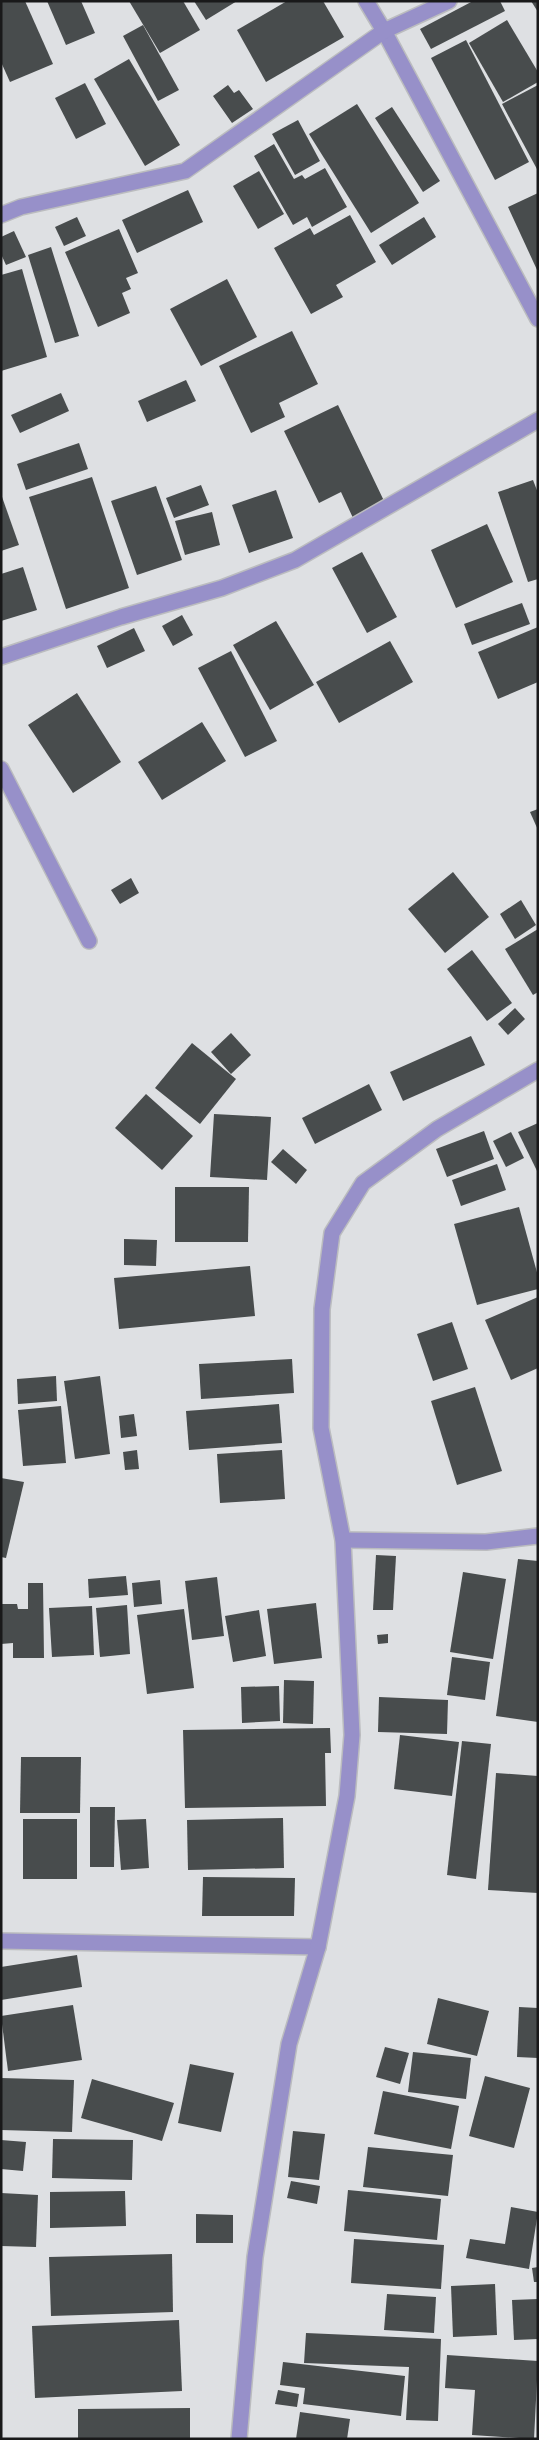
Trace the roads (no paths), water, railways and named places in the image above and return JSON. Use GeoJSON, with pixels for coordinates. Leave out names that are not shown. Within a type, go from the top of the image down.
{"type":"FeatureCollection","features":[{"type":"Feature","properties":{"kind":"street"},"geometry":{"type":"LineString","coordinates":[[366,1],[384,31],[538,319]]}},
{"type":"Feature","properties":{"kind":"street"},"geometry":{"type":"LineString","coordinates":[[1,215],[21,207],[185,171],[384,31],[449,1]]}},
{"type":"Feature","properties":{"kind":"street"},"geometry":{"type":"LineString","coordinates":[[1,657],[121,617],[222,588],[295,560],[538,420]]}},
{"type":"Feature","properties":{"kind":"street"},"geometry":{"type":"LineString","coordinates":[[1,769],[90,941]]}},
{"type":"Feature","properties":{"kind":"street"},"geometry":{"type":"LineString","coordinates":[[240,2439],[255,2257],[261,2218],[289,2044],[318,1948],[347,1796],[352,1735],[343,1540],[321,1428],[322,1309],[332,1233],[364,1183],[437,1129],[538,1070]]}},
{"type":"Feature","properties":{"kind":"street"},"geometry":{"type":"LineString","coordinates":[[343,1540],[486,1542],[538,1536]]}},
{"type":"Feature","properties":{"kind":"street"},"geometry":{"type":"LineString","coordinates":[[1,1941],[318,1948]]}}]}
